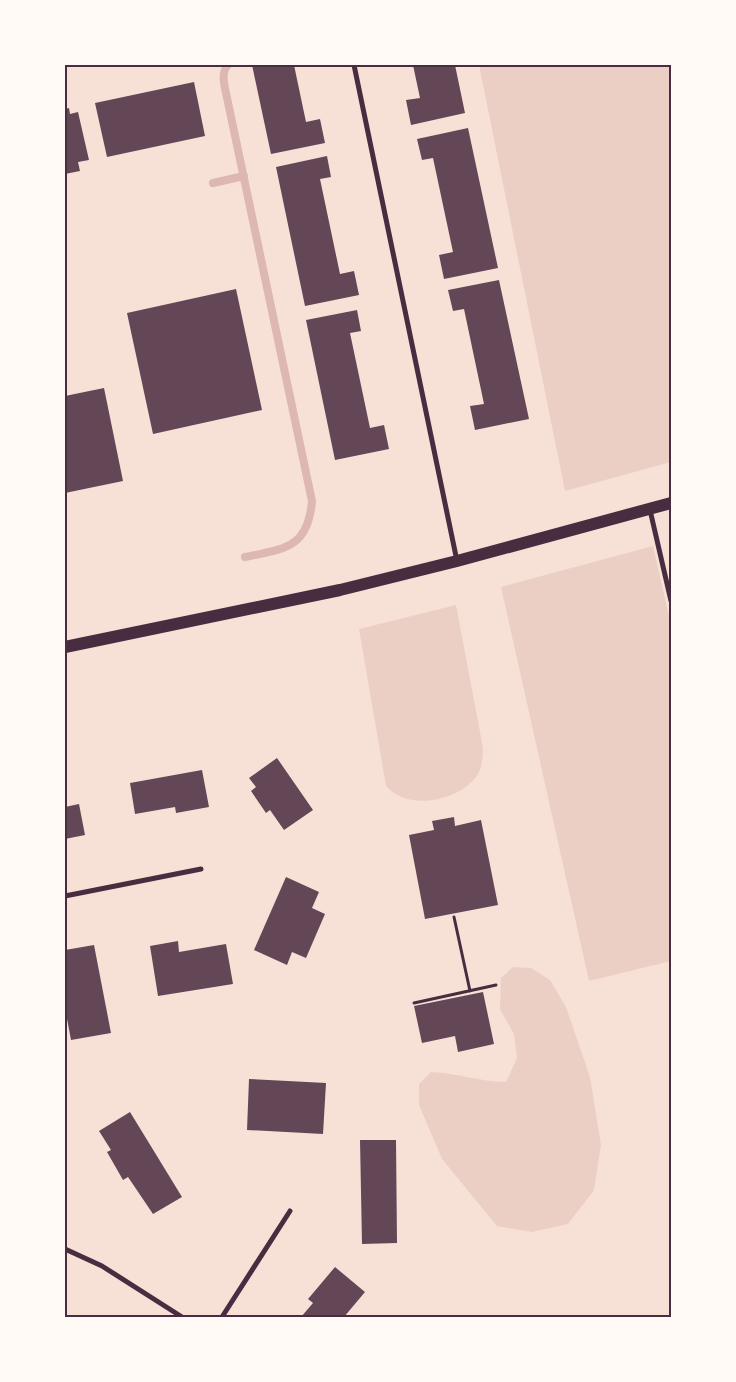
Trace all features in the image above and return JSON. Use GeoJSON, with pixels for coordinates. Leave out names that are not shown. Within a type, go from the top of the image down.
{"type":"FeatureCollection","features":[{"type":"Feature","properties":{"kind":"main road"},"geometry":{"type":"LineString","coordinates":[[65,647],[340,590],[457,561],[671,503]]}},
{"type":"Feature","properties":{"kind":"street"},"geometry":{"type":"LineString","coordinates":[[354,65],[457,561]]}},
{"type":"Feature","properties":{"kind":"street"},"geometry":{"type":"LineString","coordinates":[[650,510],[671,601]]}},
{"type":"Feature","properties":{"kind":"street"},"geometry":{"type":"LineString","coordinates":[[65,896],[201,869]]}},
{"type":"Feature","properties":{"kind":"street"},"geometry":{"type":"LineString","coordinates":[[222,1317],[290,1211]]}},
{"type":"Feature","properties":{"kind":"street"},"geometry":{"type":"LineString","coordinates":[[65,1249],[102,1266],[182,1317]]}},
{"type":"Feature","properties":{"kind":"path"},"geometry":{"type":"LineString","coordinates":[[454,916],[470,991]]}},
{"type":"Feature","properties":{"kind":"path"},"geometry":{"type":"LineString","coordinates":[[414,1002],[496,985]]}},
{"type":"Feature","properties":{"kind":"shaded area"},"geometry":{"type":"Polygon","coordinates":[[[479,65],[671,65],[671,462],[565,491],[479,65]]]}},
{"type":"Feature","properties":{"kind":"shaded area"},"geometry":{"type":"Polygon","coordinates":[[[653,546],[671,625],[671,961],[589,981],[501,587],[653,546]]]}},
{"type":"Feature","properties":{"kind":"shaded area"},"geometry":{"type":"Polygon","coordinates":[[[456,605],[483,748],[481,765],[478,774],[470,783],[460,791],[447,797],[420,801],[407,799],[396,794],[386,786],[359,629],[456,605]]]}},
{"type":"Feature","properties":{"kind":"shaded area"},"geometry":{"type":"Polygon","coordinates":[[[513,967],[531,968],[550,980],[566,1007],[590,1077],[601,1145],[594,1190],[568,1224],[532,1232],[497,1226],[442,1159],[419,1105],[419,1084],[431,1072],[487,1081],[506,1082],[517,1058],[514,1034],[500,1009],[501,978],[513,967]]]}},
{"type":"Feature","properties":{"kind":"building"},"geometry":{"type":"Polygon","coordinates":[[[252,65],[294,65],[306,122],[320,119],[325,143],[271,154],[252,65]]]}},
{"type":"Feature","properties":{"kind":"building"},"geometry":{"type":"Polygon","coordinates":[[[413,65],[455,65],[465,113],[411,125],[406,100],[420,98],[413,65]]]}},
{"type":"Feature","properties":{"kind":"building"},"geometry":{"type":"Polygon","coordinates":[[[194,82],[205,136],[107,157],[95,103],[194,82]]]}},
{"type":"Feature","properties":{"kind":"building"},"geometry":{"type":"Polygon","coordinates":[[[69,108],[70,114],[78,112],[89,160],[78,162],[80,171],[65,174],[65,109],[69,108]]]}},
{"type":"Feature","properties":{"kind":"building"},"geometry":{"type":"Polygon","coordinates":[[[468,128],[498,268],[444,279],[439,255],[453,252],[433,158],[422,160],[417,139],[468,128]]]}},
{"type":"Feature","properties":{"kind":"building"},"geometry":{"type":"Polygon","coordinates":[[[327,156],[331,177],[320,179],[340,274],[354,271],[359,295],[305,306],[276,167],[327,156]]]}},
{"type":"Feature","properties":{"kind":"building"},"geometry":{"type":"Polygon","coordinates":[[[499,280],[529,419],[475,430],[470,406],[484,404],[464,309],[453,311],[448,290],[499,280]]]}},
{"type":"Feature","properties":{"kind":"building"},"geometry":{"type":"Polygon","coordinates":[[[236,289],[262,410],[153,434],[127,313],[236,289]]]}},
{"type":"Feature","properties":{"kind":"building"},"geometry":{"type":"Polygon","coordinates":[[[357,310],[361,331],[350,333],[370,428],[384,425],[389,449],[335,460],[306,320],[357,310]]]}},
{"type":"Feature","properties":{"kind":"building"},"geometry":{"type":"Polygon","coordinates":[[[104,388],[123,481],[65,493],[65,396],[104,388]]]}},
{"type":"Feature","properties":{"kind":"building"},"geometry":{"type":"Polygon","coordinates":[[[277,758],[313,810],[284,830],[270,810],[266,813],[251,791],[256,787],[249,778],[277,758]]]}},
{"type":"Feature","properties":{"kind":"building"},"geometry":{"type":"Polygon","coordinates":[[[202,770],[209,807],[176,813],[175,807],[135,814],[130,783],[202,770]]]}},
{"type":"Feature","properties":{"kind":"building"},"geometry":{"type":"Polygon","coordinates":[[[79,804],[85,835],[65,839],[65,807],[79,804]]]}},
{"type":"Feature","properties":{"kind":"building"},"geometry":{"type":"Polygon","coordinates":[[[454,817],[455,826],[481,820],[498,905],[425,919],[409,835],[434,830],[432,821],[454,817]]]}},
{"type":"Feature","properties":{"kind":"building"},"geometry":{"type":"Polygon","coordinates":[[[286,877],[319,892],[312,908],[325,914],[306,958],[292,952],[287,965],[254,950],[286,877]]]}},
{"type":"Feature","properties":{"kind":"building"},"geometry":{"type":"Polygon","coordinates":[[[178,941],[179,952],[226,944],[233,984],[158,996],[150,946],[178,941]]]}},
{"type":"Feature","properties":{"kind":"building"},"geometry":{"type":"Polygon","coordinates":[[[94,945],[111,1033],[71,1040],[65,1008],[65,950],[94,945]]]}},
{"type":"Feature","properties":{"kind":"building"},"geometry":{"type":"Polygon","coordinates":[[[483,992],[494,1044],[458,1052],[455,1036],[422,1043],[414,1006],[483,992]]]}},
{"type":"Feature","properties":{"kind":"building"},"geometry":{"type":"Polygon","coordinates":[[[249,1079],[326,1083],[323,1134],[247,1130],[249,1079]]]}},
{"type":"Feature","properties":{"kind":"building"},"geometry":{"type":"Polygon","coordinates":[[[130,1112],[182,1197],[153,1214],[128,1177],[123,1180],[107,1152],[111,1150],[99,1131],[130,1112]]]}},
{"type":"Feature","properties":{"kind":"building"},"geometry":{"type":"Polygon","coordinates":[[[360,1140],[396,1140],[397,1243],[362,1244],[360,1140]]]}},
{"type":"Feature","properties":{"kind":"building"},"geometry":{"type":"Polygon","coordinates":[[[335,1267],[365,1292],[344,1317],[301,1317],[313,1303],[308,1299],[335,1267]]]}},
{"type":"Feature","properties":{"kind":"waterway"},"geometry":{"type":"LineString","coordinates":[[228,65],[224,75],[224,86],[312,501],[310,517],[305,528],[300,537],[292,544],[245,557]]}},
{"type":"Feature","properties":{"kind":"waterway"},"geometry":{"type":"LineString","coordinates":[[213,183],[244,176]]}}]}
